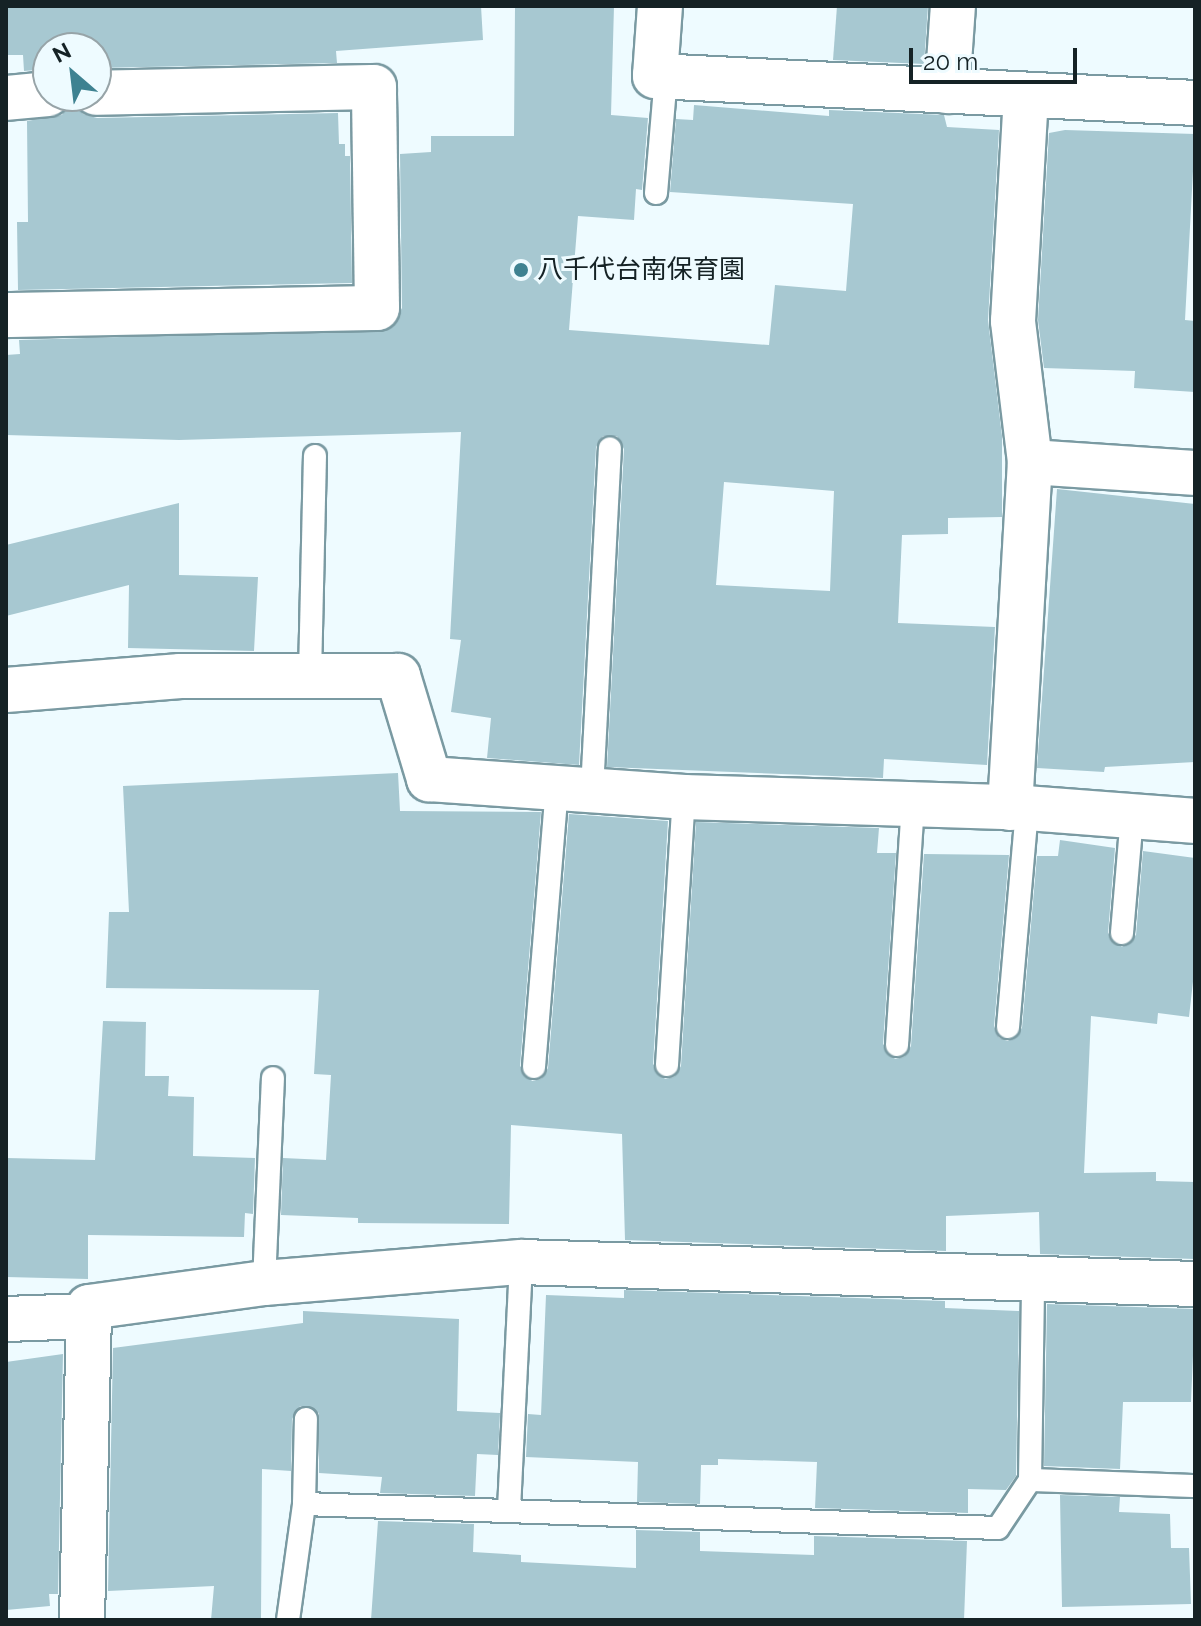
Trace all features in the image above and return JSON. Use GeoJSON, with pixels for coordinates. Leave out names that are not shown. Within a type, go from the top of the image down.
{"type":"FeatureCollection","features":[{"type":"Feature","properties":{"kind":"street"},"geometry":{"type":"LineString","coordinates":[[660,6],[655,76],[1195,103]]}},
{"type":"Feature","properties":{"kind":"street"},"geometry":{"type":"LineString","coordinates":[[947,91],[953,6]]}},
{"type":"Feature","properties":{"kind":"street"},"geometry":{"type":"LineString","coordinates":[[6,315],[377,308],[374,87],[112,93]]}},
{"type":"Feature","properties":{"kind":"street"},"geometry":{"type":"LineString","coordinates":[[1019,808],[1030,462],[1013,321],[1026,95]]}},
{"type":"Feature","properties":{"kind":"street"},"geometry":{"type":"LineString","coordinates":[[6,98],[32,96]]}},
{"type":"Feature","properties":{"kind":"street"},"geometry":{"type":"LineString","coordinates":[[1030,462],[1195,473]]}},
{"type":"Feature","properties":{"kind":"street"},"geometry":{"type":"LineString","coordinates":[[6,690],[180,676],[398,676],[429,779],[684,797],[1019,808],[1195,821]]}},
{"type":"Feature","properties":{"kind":"street"},"geometry":{"type":"LineString","coordinates":[[82,1620],[89,1307],[264,1283],[521,1262],[1195,1284]]}},
{"type":"Feature","properties":{"kind":"street"},"geometry":{"type":"LineString","coordinates":[[6,1319],[89,1316]]}},
{"type":"Feature","properties":{"kind":"lane"},"geometry":{"type":"LineString","coordinates":[[656,193],[666,77]]}},
{"type":"Feature","properties":{"kind":"lane"},"geometry":{"type":"LineString","coordinates":[[534,1067],[574,789],[610,448]]}},
{"type":"Feature","properties":{"kind":"lane"},"geometry":{"type":"LineString","coordinates":[[310,675],[315,456]]}},
{"type":"Feature","properties":{"kind":"lane"},"geometry":{"type":"LineString","coordinates":[[667,1065],[684,797]]}},
{"type":"Feature","properties":{"kind":"lane"},"geometry":{"type":"LineString","coordinates":[[897,1045],[913,806]]}},
{"type":"Feature","properties":{"kind":"lane"},"geometry":{"type":"LineString","coordinates":[[1008,1027],[1019,808]]}},
{"type":"Feature","properties":{"kind":"lane"},"geometry":{"type":"LineString","coordinates":[[1122,933],[1132,817]]}},
{"type":"Feature","properties":{"kind":"lane"},"geometry":{"type":"LineString","coordinates":[[264,1283],[273,1078]]}},
{"type":"Feature","properties":{"kind":"lane"},"geometry":{"type":"LineString","coordinates":[[509,1509],[521,1262]]}},
{"type":"Feature","properties":{"kind":"lane"},"geometry":{"type":"LineString","coordinates":[[304,1504],[998,1528],[1030,1480],[1033,1279]]}},
{"type":"Feature","properties":{"kind":"lane"},"geometry":{"type":"LineString","coordinates":[[288,1620],[304,1504],[306,1419]]}},
{"type":"Feature","properties":{"kind":"lane"},"geometry":{"type":"LineString","coordinates":[[1030,1480],[1195,1486]]}},
{"type":"Feature","properties":{"kind":"building"},"geometry":{"type":"Polygon","coordinates":[[[6,6],[481,6],[483,40],[336,51],[337,63],[112,68],[112,32],[32,32],[32,70],[24,71],[23,55],[6,55],[6,6]]]}},
{"type":"Feature","properties":{"kind":"building"},"geometry":{"type":"Polygon","coordinates":[[[515,6],[614,6],[611,115],[648,118],[642,190],[636,189],[634,220],[578,216],[569,330],[769,345],[775,285],[846,291],[853,204],[670,192],[676,119],[693,120],[694,105],[829,116],[829,110],[944,115],[947,127],[999,130],[988,320],[1002,436],[1002,517],[948,518],[948,534],[902,535],[898,623],[995,627],[987,765],[884,759],[883,778],[607,767],[624,449],[617,436],[603,436],[596,447],[579,765],[487,758],[491,718],[451,712],[461,640],[450,639],[461,432],[179,440],[6,435],[6,355],[20,354],[19,340],[390,329],[402,308],[400,154],[431,152],[431,136],[514,136],[515,6]],[[724,482],[716,585],[830,591],[834,491],[724,482]]]}},
{"type":"Feature","properties":{"kind":"building"},"geometry":{"type":"Polygon","coordinates":[[[837,6],[928,6],[924,64],[833,60],[837,6]]]}},
{"type":"Feature","properties":{"kind":"building"},"geometry":{"type":"Polygon","coordinates":[[[64,112],[82,112],[97,118],[338,113],[339,144],[345,144],[345,156],[350,156],[352,283],[18,290],[17,222],[28,222],[27,121],[62,115],[64,112]]]}},
{"type":"Feature","properties":{"kind":"building"},"geometry":{"type":"Polygon","coordinates":[[[1065,130],[1195,134],[1185,320],[1195,321],[1195,392],[1134,388],[1135,371],[1044,368],[1038,320],[1049,133],[1065,130]]]}},
{"type":"Feature","properties":{"kind":"building"},"geometry":{"type":"Polygon","coordinates":[[[1057,489],[1195,504],[1195,762],[1105,767],[1104,772],[1037,768],[1057,489]]]}},
{"type":"Feature","properties":{"kind":"building"},"geometry":{"type":"Polygon","coordinates":[[[179,503],[179,575],[258,577],[254,651],[128,648],[129,585],[6,616],[6,545],[179,503]]]}},
{"type":"Feature","properties":{"kind":"building"},"geometry":{"type":"Polygon","coordinates":[[[398,773],[400,811],[541,812],[520,1066],[532,1081],[541,1079],[548,1068],[569,814],[668,821],[653,1064],[665,1079],[674,1077],[681,1066],[696,822],[879,828],[877,853],[896,853],[883,1044],[895,1059],[904,1057],[911,1046],[924,854],[1009,855],[994,1026],[999,1038],[1008,1041],[1022,1028],[1037,856],[1058,856],[1060,840],[1115,848],[1108,933],[1122,947],[1136,935],[1143,851],[1195,858],[1195,964],[1189,1017],[1158,1013],[1157,1024],[1091,1016],[1084,1173],[1156,1172],[1156,1181],[1195,1182],[1195,1259],[1040,1254],[1039,1212],[946,1216],[946,1251],[625,1240],[622,1134],[511,1125],[509,1224],[358,1223],[358,1218],[281,1215],[283,1158],[326,1160],[331,1075],[314,1074],[319,990],[106,988],[109,912],[129,912],[123,786],[398,773]]]}},
{"type":"Feature","properties":{"kind":"building"},"geometry":{"type":"Polygon","coordinates":[[[103,1021],[146,1022],[145,1076],[169,1076],[168,1096],[194,1097],[193,1156],[255,1158],[253,1214],[245,1213],[244,1237],[88,1235],[88,1279],[6,1277],[6,1158],[95,1160],[103,1021]]]}},
{"type":"Feature","properties":{"kind":"building"},"geometry":{"type":"Polygon","coordinates":[[[624,1290],[945,1301],[945,1308],[1019,1311],[1016,1476],[1006,1490],[968,1489],[968,1513],[815,1508],[817,1462],[718,1459],[718,1465],[701,1465],[700,1504],[637,1502],[638,1462],[526,1457],[528,1414],[541,1415],[546,1295],[624,1298],[624,1290]]]}},
{"type":"Feature","properties":{"kind":"building"},"geometry":{"type":"Polygon","coordinates":[[[1047,1304],[1195,1309],[1191,1402],[1123,1402],[1120,1469],[1044,1466],[1047,1304]]]}},
{"type":"Feature","properties":{"kind":"building"},"geometry":{"type":"Polygon","coordinates":[[[303,1311],[459,1319],[457,1411],[500,1413],[498,1455],[477,1454],[475,1496],[380,1493],[382,1477],[319,1473],[319,1413],[300,1406],[292,1419],[291,1471],[262,1469],[261,1620],[211,1620],[214,1586],[108,1591],[113,1348],[303,1323],[303,1311]]]}},
{"type":"Feature","properties":{"kind":"building"},"geometry":{"type":"Polygon","coordinates":[[[63,1354],[58,1594],[49,1594],[50,1606],[6,1610],[6,1362],[63,1354]]]}},
{"type":"Feature","properties":{"kind":"building"},"geometry":{"type":"Polygon","coordinates":[[[1060,1495],[1120,1497],[1119,1512],[1170,1514],[1171,1548],[1189,1548],[1191,1604],[1062,1607],[1060,1495]]]}},
{"type":"Feature","properties":{"kind":"building"},"geometry":{"type":"Polygon","coordinates":[[[378,1521],[474,1524],[473,1552],[521,1555],[521,1562],[636,1568],[636,1530],[700,1532],[700,1551],[814,1555],[814,1536],[967,1541],[964,1620],[371,1620],[378,1521]]]}},
{"type":"Feature","properties":{"kind":"place","name":"八千代台南保育園"},"geometry":{"type":"Point","coordinates":[521,270]}}]}
